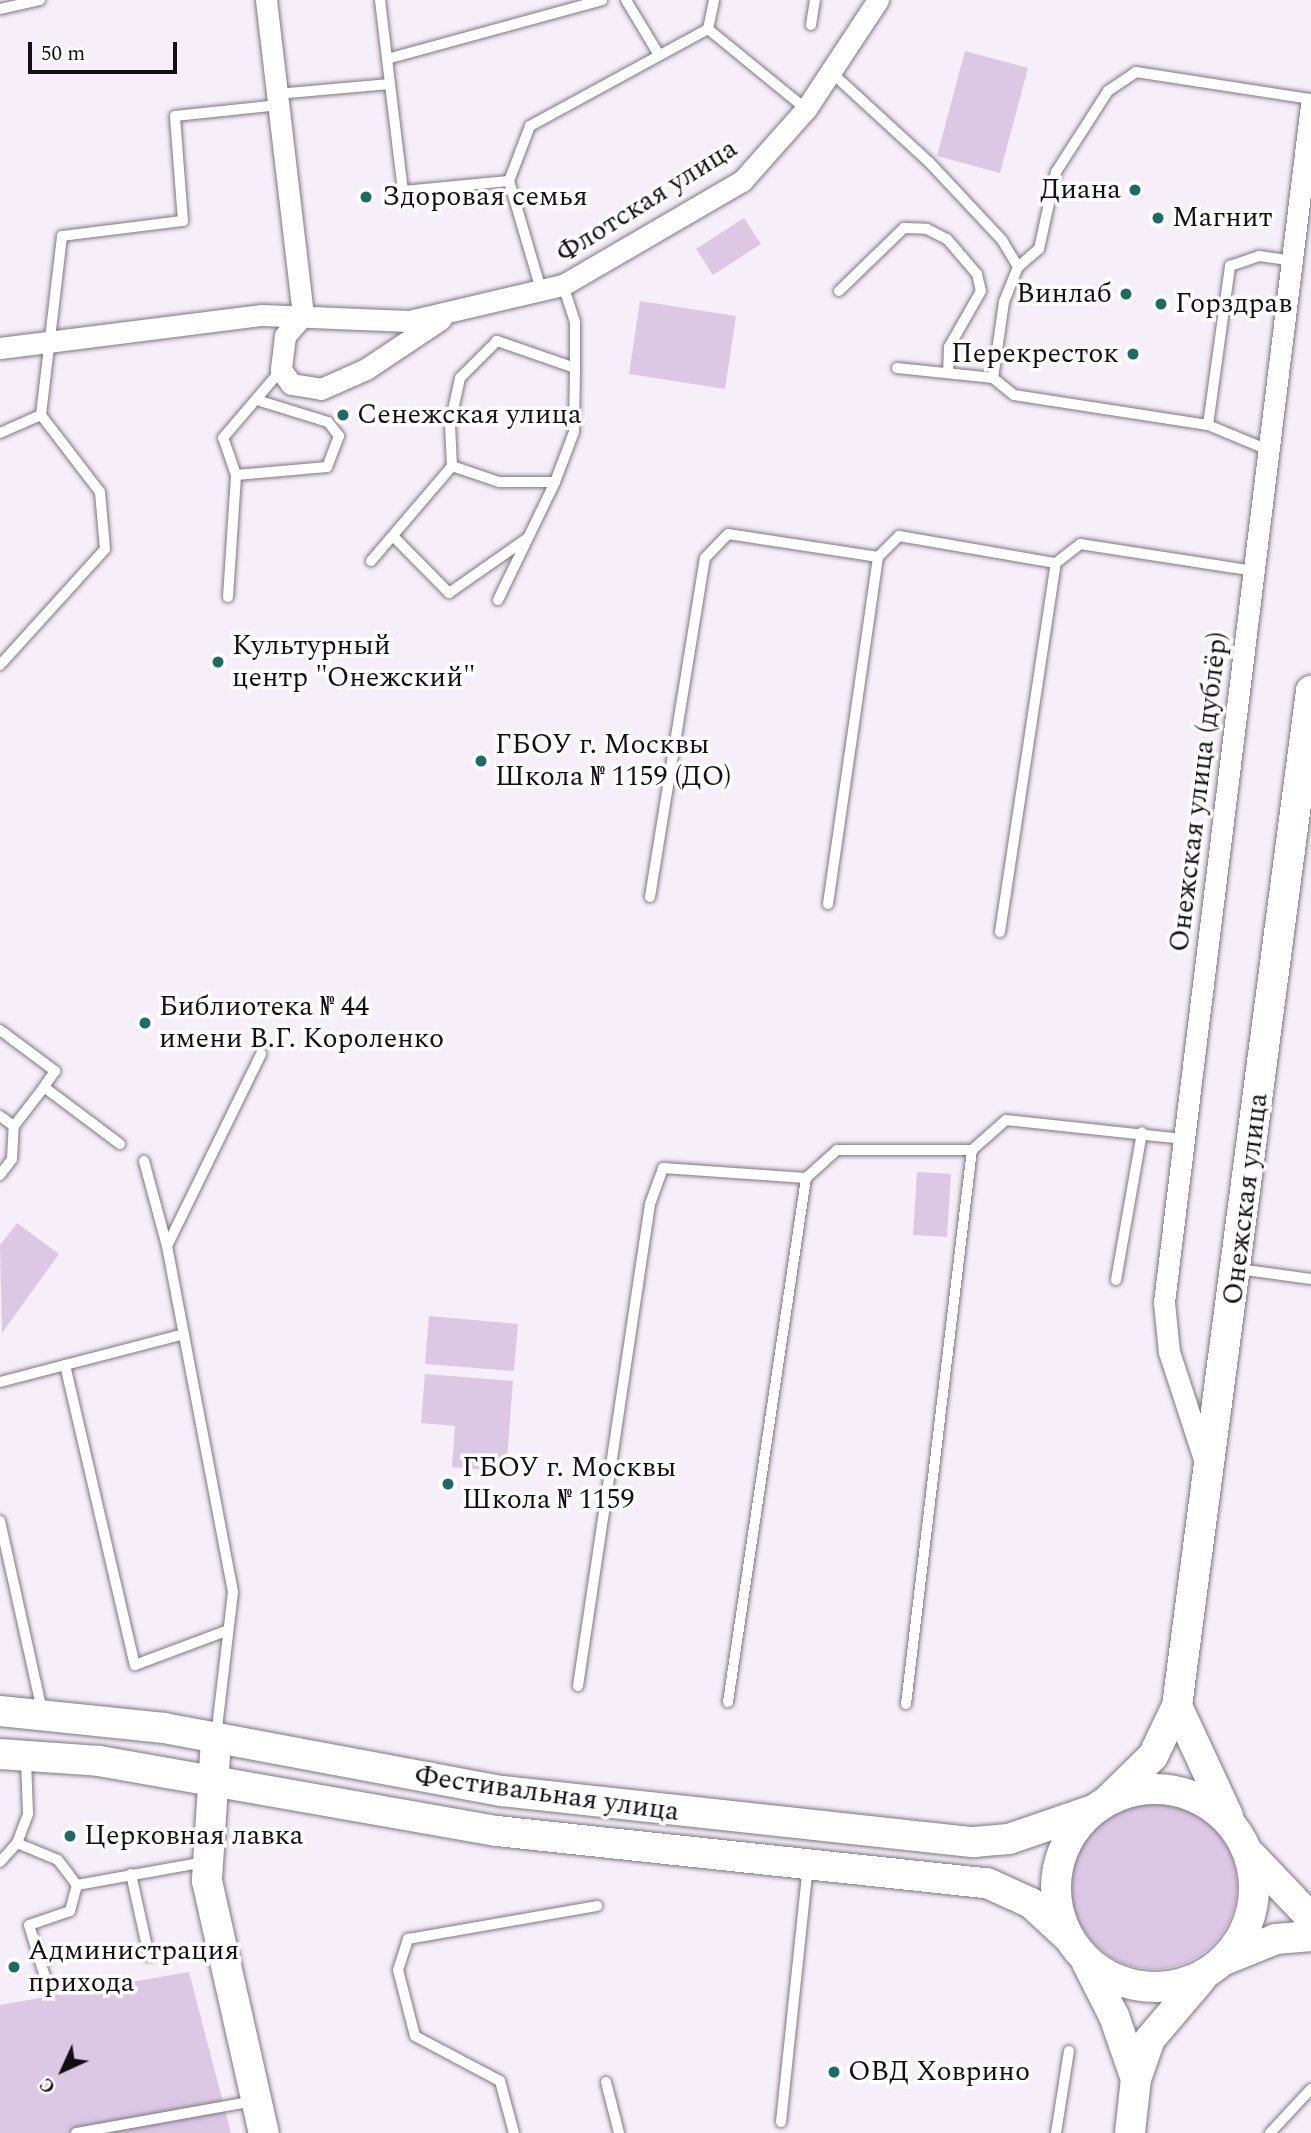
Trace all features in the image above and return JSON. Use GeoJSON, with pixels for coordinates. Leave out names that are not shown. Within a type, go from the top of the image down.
{"type":"FeatureCollection","features":[{"type":"Feature","properties":{"kind":"main road","name":"Онежская улица"},"geometry":{"type":"LineString","coordinates":[[1101,1805],[1153,1756],[1177,1706],[1210,1482],[1311,691]]}},
{"type":"Feature","properties":{"kind":"main road"},"geometry":{"type":"LineString","coordinates":[[1177,1706],[1231,1823],[1248,1852],[1311,1918]]}},
{"type":"Feature","properties":{"kind":"main road","name":"Фестивальная улица"},"geometry":{"type":"LineString","coordinates":[[0,1711],[42,1712],[502,1791],[974,1842],[1009,1839],[1101,1805]]}},
{"type":"Feature","properties":{"kind":"main road"},"geometry":{"type":"LineString","coordinates":[[216,1740],[205,1862],[264,2133]]}},
{"type":"Feature","properties":{"kind":"main road","name":"Фестивальная улица"},"geometry":{"type":"LineString","coordinates":[[13,1753],[133,1768],[497,1831],[998,1886],[1031,1903],[1077,1949]]}},
{"type":"Feature","properties":{"kind":"main road"},"geometry":{"type":"LineString","coordinates":[[1136,2079],[1114,2016],[1058,1914],[1056,1874],[1065,1846],[1101,1805],[1142,1789],[1173,1790],[1209,1804],[1231,1823]]}},
{"type":"Feature","properties":{"kind":"main road"},"geometry":{"type":"LineString","coordinates":[[1130,2133],[1136,2079],[1161,2021],[1215,1967],[1253,1911],[1248,1852]]}},
{"type":"Feature","properties":{"kind":"main road"},"geometry":{"type":"LineString","coordinates":[[1077,1949],[1130,1985],[1180,1985],[1276,1939],[1311,1937]]}},
{"type":"Feature","properties":{"kind":"street"},"geometry":{"type":"LineString","coordinates":[[266,0],[303,316],[285,336],[281,370]]}},
{"type":"Feature","properties":{"kind":"street","name":"Флотская улица"},"geometry":{"type":"LineString","coordinates":[[0,348],[303,316],[377,324],[449,313],[542,293],[563,285],[742,181],[806,109],[878,0]]}},
{"type":"Feature","properties":{"kind":"street","name":"Онежская улица (дублёр)"},"geometry":{"type":"LineString","coordinates":[[1210,1482],[1168,1352],[1164,1302],[1268,450],[1294,261],[1311,101]]}},
{"type":"Feature","properties":{"kind":"street","name":"Флотская улица"},"geometry":{"type":"LineString","coordinates":[[281,370],[300,387],[330,388],[449,313]]}},
{"type":"Feature","properties":{"kind":"lane"},"geometry":{"type":"LineString","coordinates":[[0,9],[40,0]]}},
{"type":"Feature","properties":{"kind":"lane"},"geometry":{"type":"LineString","coordinates":[[380,0],[403,191],[509,181]]}},
{"type":"Feature","properties":{"kind":"lane"},"geometry":{"type":"LineString","coordinates":[[387,59],[563,5],[602,0]]}},
{"type":"Feature","properties":{"kind":"lane"},"geometry":{"type":"LineString","coordinates":[[626,0],[659,55]]}},
{"type":"Feature","properties":{"kind":"lane"},"geometry":{"type":"LineString","coordinates":[[708,29],[714,0]]}},
{"type":"Feature","properties":{"kind":"lane"},"geometry":{"type":"LineString","coordinates":[[811,25],[815,0]]}},
{"type":"Feature","properties":{"kind":"lane"},"geometry":{"type":"LineString","coordinates":[[542,293],[509,181],[530,126],[708,29]]}},
{"type":"Feature","properties":{"kind":"lane"},"geometry":{"type":"LineString","coordinates":[[708,29],[806,109]]}},
{"type":"Feature","properties":{"kind":"lane"},"geometry":{"type":"LineString","coordinates":[[831,72],[929,162],[1002,240],[1018,267]]}},
{"type":"Feature","properties":{"kind":"lane"},"geometry":{"type":"LineString","coordinates":[[993,377],[1004,302],[1018,267],[1039,249],[1056,172],[1108,91],[1136,72],[1311,101]]}},
{"type":"Feature","properties":{"kind":"lane"},"geometry":{"type":"LineString","coordinates":[[0,665],[105,549],[100,492],[41,415],[62,236],[183,221],[175,116],[390,84]]}},
{"type":"Feature","properties":{"kind":"lane"},"geometry":{"type":"LineString","coordinates":[[839,291],[904,228],[927,229],[947,239],[978,274],[981,291],[949,347],[948,373]]}},
{"type":"Feature","properties":{"kind":"lane"},"geometry":{"type":"LineString","coordinates":[[1208,425],[1230,266],[1259,256],[1294,261]]}},
{"type":"Feature","properties":{"kind":"lane"},"geometry":{"type":"LineString","coordinates":[[498,600],[555,482],[574,432],[575,322],[563,285]]}},
{"type":"Feature","properties":{"kind":"lane"},"geometry":{"type":"LineString","coordinates":[[371,561],[452,466],[450,424],[460,378],[497,341],[575,368]]}},
{"type":"Feature","properties":{"kind":"lane"},"geometry":{"type":"LineString","coordinates":[[897,369],[993,377],[1014,395],[1208,425],[1268,450]]}},
{"type":"Feature","properties":{"kind":"lane"},"geometry":{"type":"LineString","coordinates":[[228,597],[236,475],[223,438],[260,401],[281,370]]}},
{"type":"Feature","properties":{"kind":"lane"},"geometry":{"type":"LineString","coordinates":[[236,475],[327,467],[339,436],[328,422],[260,401]]}},
{"type":"Feature","properties":{"kind":"lane"},"geometry":{"type":"LineString","coordinates":[[0,433],[41,415]]}},
{"type":"Feature","properties":{"kind":"lane"},"geometry":{"type":"LineString","coordinates":[[452,466],[499,482],[555,482]]}},
{"type":"Feature","properties":{"kind":"lane"},"geometry":{"type":"LineString","coordinates":[[650,897],[705,558],[728,534],[878,557]]}},
{"type":"Feature","properties":{"kind":"lane"},"geometry":{"type":"LineString","coordinates":[[393,536],[449,593],[528,537]]}},
{"type":"Feature","properties":{"kind":"lane"},"geometry":{"type":"LineString","coordinates":[[828,904],[878,557],[899,536],[1056,563]]}},
{"type":"Feature","properties":{"kind":"lane"},"geometry":{"type":"LineString","coordinates":[[1000,932],[1056,563],[1080,544],[1255,571]]}},
{"type":"Feature","properties":{"kind":"lane"},"geometry":{"type":"LineString","coordinates":[[0,1030],[55,1071],[15,1126],[12,1159],[0,1175]]}},
{"type":"Feature","properties":{"kind":"lane"},"geometry":{"type":"LineString","coordinates":[[167,1246],[261,1054]]}},
{"type":"Feature","properties":{"kind":"lane"},"geometry":{"type":"LineString","coordinates":[[44,1087],[120,1144]]}},
{"type":"Feature","properties":{"kind":"lane"},"geometry":{"type":"LineString","coordinates":[[0,1116],[15,1126]]}},
{"type":"Feature","properties":{"kind":"lane"},"geometry":{"type":"LineString","coordinates":[[728,1702],[806,1178],[837,1150],[972,1150],[1006,1120],[1142,1132],[1184,1139]]}},
{"type":"Feature","properties":{"kind":"lane"},"geometry":{"type":"LineString","coordinates":[[1116,1280],[1142,1132]]}},
{"type":"Feature","properties":{"kind":"lane"},"geometry":{"type":"LineString","coordinates":[[906,1704],[972,1150]]}},
{"type":"Feature","properties":{"kind":"lane"},"geometry":{"type":"LineString","coordinates":[[144,1161],[167,1246],[233,1592],[226,1631],[216,1740]]}},
{"type":"Feature","properties":{"kind":"lane"},"geometry":{"type":"LineString","coordinates":[[578,1686],[650,1204],[663,1168],[806,1178]]}},
{"type":"Feature","properties":{"kind":"lane"},"geometry":{"type":"LineString","coordinates":[[1237,1269],[1311,1279]]}},
{"type":"Feature","properties":{"kind":"lane"},"geometry":{"type":"LineString","coordinates":[[0,1382],[184,1334]]}},
{"type":"Feature","properties":{"kind":"lane"},"geometry":{"type":"LineString","coordinates":[[65,1365],[135,1665],[226,1631]]}},
{"type":"Feature","properties":{"kind":"lane"},"geometry":{"type":"LineString","coordinates":[[0,1521],[42,1712]]}},
{"type":"Feature","properties":{"kind":"lane"},"geometry":{"type":"LineString","coordinates":[[0,1862],[17,1843],[28,1814],[13,1753]]}},
{"type":"Feature","properties":{"kind":"lane"},"geometry":{"type":"LineString","coordinates":[[17,1843],[58,1860],[77,1885]]}},
{"type":"Feature","properties":{"kind":"lane"},"geometry":{"type":"LineString","coordinates":[[77,1885],[205,1862]]}},
{"type":"Feature","properties":{"kind":"lane"},"geometry":{"type":"LineString","coordinates":[[781,2123],[808,1864]]}},
{"type":"Feature","properties":{"kind":"lane"},"geometry":{"type":"LineString","coordinates":[[131,1874],[149,1956]]}},
{"type":"Feature","properties":{"kind":"lane"},"geometry":{"type":"LineString","coordinates":[[49,1990],[29,1925],[69,1911],[77,1885]]}},
{"type":"Feature","properties":{"kind":"lane"},"geometry":{"type":"LineString","coordinates":[[514,2133],[500,2081],[415,2036],[398,1970],[408,1938],[597,1906]]}},
{"type":"Feature","properties":{"kind":"lane"},"geometry":{"type":"LineString","coordinates":[[1056,2133],[1069,2051]]}},
{"type":"Feature","properties":{"kind":"lane"},"geometry":{"type":"LineString","coordinates":[[606,2082],[619,2133]]}},
{"type":"Feature","properties":{"kind":"lane"},"geometry":{"type":"LineString","coordinates":[[1270,2133],[1311,2089]]}},
{"type":"Feature","properties":{"kind":"lane"},"geometry":{"type":"LineString","coordinates":[[77,2133],[257,2101]]}},
{"type":"Feature","properties":{"kind":"shaded area"},"geometry":{"type":"Polygon","coordinates":[[[965,51],[1028,68],[1000,173],[937,156],[965,51]]]}},
{"type":"Feature","properties":{"kind":"shaded area"},"geometry":{"type":"Polygon","coordinates":[[[744,218],[761,244],[713,275],[696,249],[744,218]]]}},
{"type":"Feature","properties":{"kind":"shaded area"},"geometry":{"type":"Polygon","coordinates":[[[640,301],[736,316],[725,389],[629,374],[640,301]]]}},
{"type":"Feature","properties":{"kind":"shaded area"},"geometry":{"type":"Polygon","coordinates":[[[917,1172],[951,1174],[947,1237],[913,1235],[917,1172]]]}},
{"type":"Feature","properties":{"kind":"shaded area"},"geometry":{"type":"Polygon","coordinates":[[[17,1223],[59,1254],[2,1333],[0,1245],[17,1223]]]}},
{"type":"Feature","properties":{"kind":"shaded area"},"geometry":{"type":"Polygon","coordinates":[[[429,1316],[518,1324],[514,1371],[425,1364],[429,1316]]]}},
{"type":"Feature","properties":{"kind":"shaded area"},"geometry":{"type":"Polygon","coordinates":[[[425,1374],[513,1381],[506,1472],[452,1467],[455,1426],[421,1423],[425,1374]]]}},
{"type":"Feature","properties":{"kind":"shaded area"},"geometry":{"type":"Polygon","coordinates":[[[1154,1803],[1186,1809],[1213,1827],[1231,1854],[1237,1886],[1231,1918],[1213,1945],[1186,1963],[1154,1969],[1122,1963],[1095,1945],[1077,1918],[1071,1886],[1077,1854],[1095,1827],[1122,1809],[1154,1803]]]}},
{"type":"Feature","properties":{"kind":"shaded area"},"geometry":{"type":"Polygon","coordinates":[[[189,1972],[231,2133],[0,2133],[0,2005],[189,1972]]]}},
{"type":"Feature","properties":{"kind":"place","name":"Диана"},"geometry":{"type":"Point","coordinates":[1135,190]}},
{"type":"Feature","properties":{"kind":"place","name":"Здоровая семья"},"geometry":{"type":"Point","coordinates":[366,197]}},
{"type":"Feature","properties":{"kind":"place","name":"Магнит"},"geometry":{"type":"Point","coordinates":[1158,218]}},
{"type":"Feature","properties":{"kind":"place","name":"Винлаб"},"geometry":{"type":"Point","coordinates":[1126,294]}},
{"type":"Feature","properties":{"kind":"place","name":"Горздрав"},"geometry":{"type":"Point","coordinates":[1161,304]}},
{"type":"Feature","properties":{"kind":"place","name":"Перекресток"},"geometry":{"type":"Point","coordinates":[1133,354]}},
{"type":"Feature","properties":{"kind":"place","name":"Сенежская улица"},"geometry":{"type":"Point","coordinates":[343,415]}},
{"type":"Feature","properties":{"kind":"place","name":"Культурный центр \"Онежский\""},"geometry":{"type":"Point","coordinates":[218,662]}},
{"type":"Feature","properties":{"kind":"place","name":"ГБОУ г. Москвы Школа № 1159 (ДО)"},"geometry":{"type":"Point","coordinates":[481,761]}},
{"type":"Feature","properties":{"kind":"place","name":"Библиотека № 44 имени В.Г. Короленко"},"geometry":{"type":"Point","coordinates":[145,1023]}},
{"type":"Feature","properties":{"kind":"place","name":"ГБОУ г. Москвы Школа № 1159"},"geometry":{"type":"Point","coordinates":[448,1484]}},
{"type":"Feature","properties":{"kind":"place","name":"Церковная лавка"},"geometry":{"type":"Point","coordinates":[70,1836]}},
{"type":"Feature","properties":{"kind":"place","name":"Администрация прихода"},"geometry":{"type":"Point","coordinates":[14,1967]}},
{"type":"Feature","properties":{"kind":"place","name":"ОВД Ховрино"},"geometry":{"type":"Point","coordinates":[834,2072]}}]}
